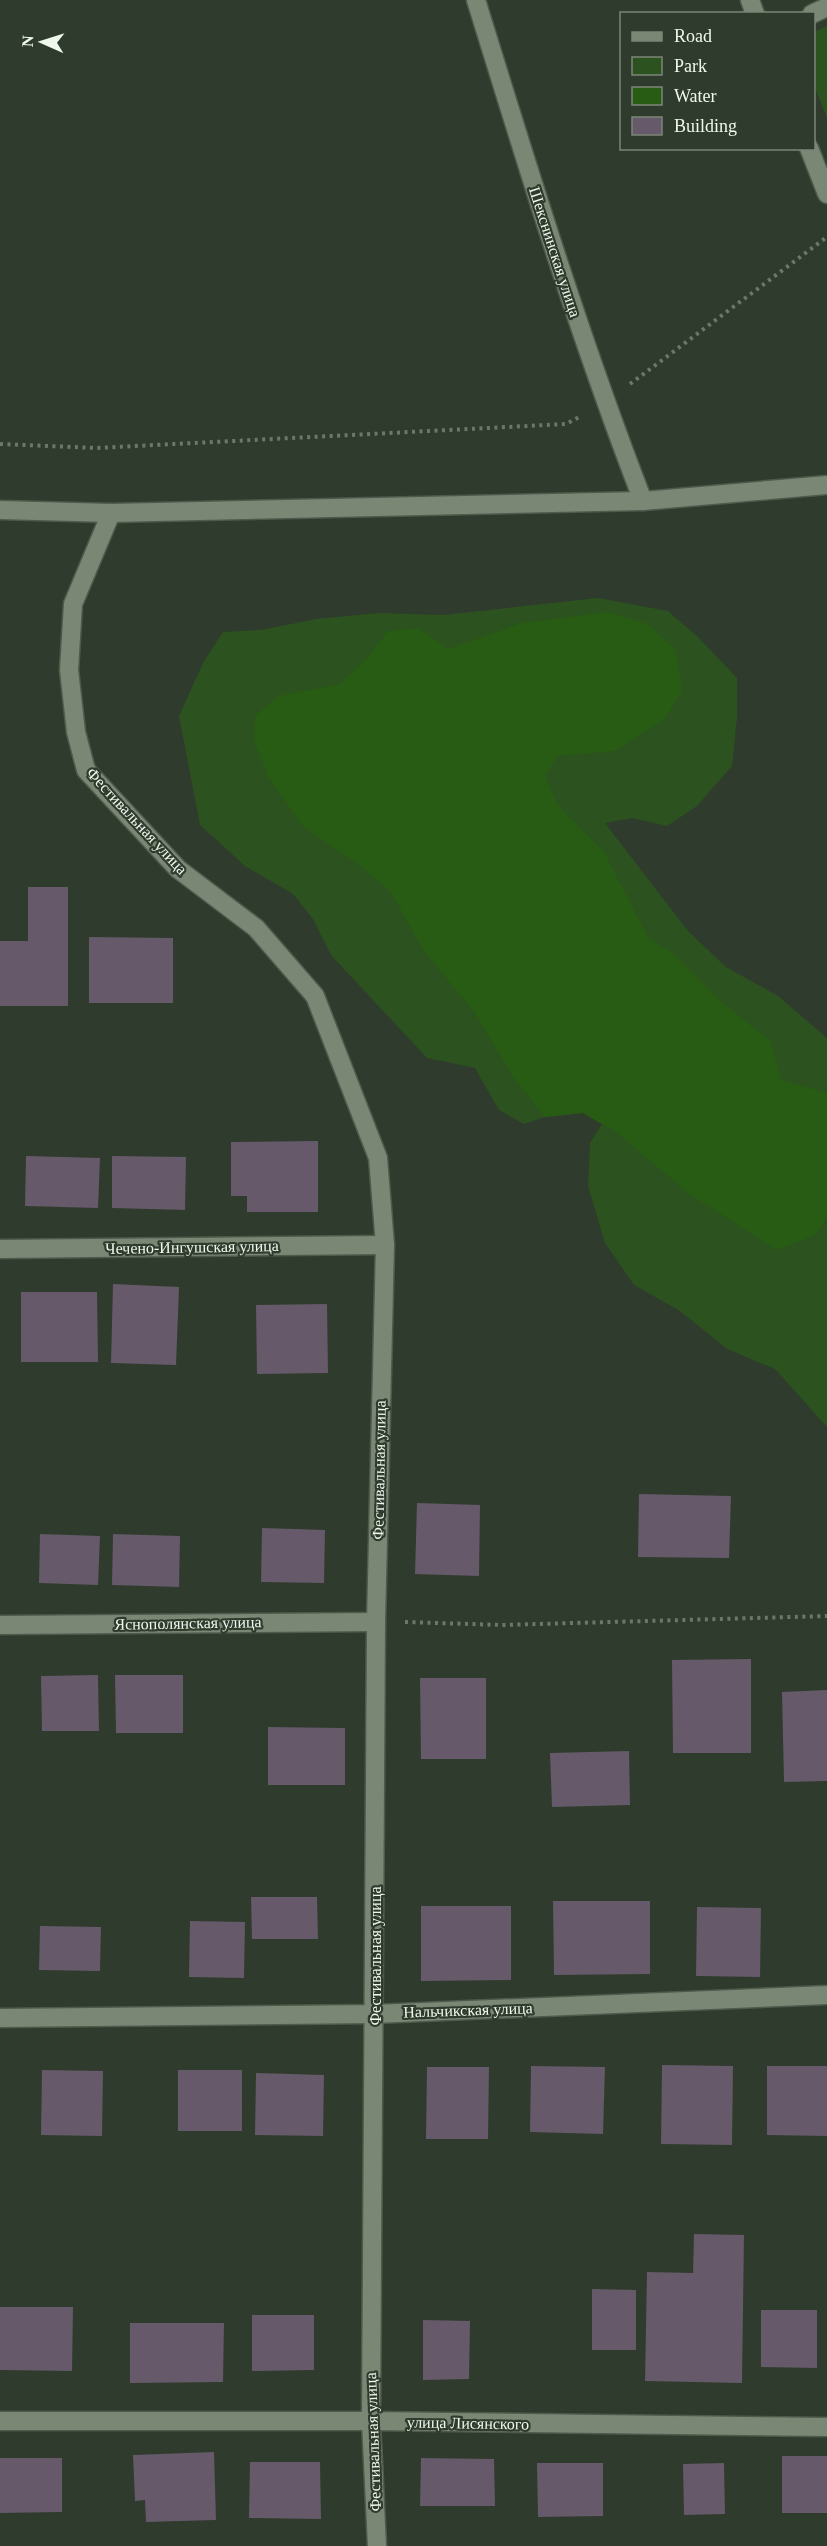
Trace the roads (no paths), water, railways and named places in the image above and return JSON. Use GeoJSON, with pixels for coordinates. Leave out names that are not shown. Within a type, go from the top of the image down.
{"type":"FeatureCollection","features":[{"type":"Feature","properties":{"kind":"street","name":"Шекснинская улица"},"geometry":{"type":"LineString","coordinates":[[476,0],[538,202],[605,403],[643,501]]}},
{"type":"Feature","properties":{"kind":"street"},"geometry":{"type":"LineString","coordinates":[[810,150],[827,194]]}},
{"type":"Feature","properties":{"kind":"street"},"geometry":{"type":"LineString","coordinates":[[0,510],[111,513],[643,501],[827,485]]}},
{"type":"Feature","properties":{"kind":"street","name":"Фестивальная улица"},"geometry":{"type":"LineString","coordinates":[[111,513],[73,604],[69,670],[76,732],[86,771],[178,869],[256,928],[315,996],[378,1158],[385,1245],[376,1622],[371,2421],[377,2546]]}},
{"type":"Feature","properties":{"kind":"street","name":"Чечено-Ингушская улица"},"geometry":{"type":"LineString","coordinates":[[0,1249],[385,1245]]}},
{"type":"Feature","properties":{"kind":"street","name":"Яснополянская улица"},"geometry":{"type":"LineString","coordinates":[[0,1625],[376,1622]]}},
{"type":"Feature","properties":{"kind":"street","name":"Нальчикская улица"},"geometry":{"type":"LineString","coordinates":[[0,2018],[375,2014],[827,1995]]}},
{"type":"Feature","properties":{"kind":"street","name":"улица Лисянского"},"geometry":{"type":"LineString","coordinates":[[0,2421],[371,2421],[827,2427]]}},
{"type":"Feature","properties":{"kind":"water"},"geometry":{"type":"Polygon","coordinates":[[[608,612],[648,624],[676,650],[682,691],[665,719],[615,751],[558,756],[545,776],[558,805],[605,853],[649,939],[670,951],[716,997],[771,1042],[781,1080],[827,1093],[827,1218],[815,1235],[777,1250],[688,1193],[616,1132],[583,1113],[545,1117],[513,1077],[475,1013],[424,951],[390,891],[358,864],[303,827],[268,776],[254,741],[255,716],[278,696],[340,684],[367,658],[388,631],[419,628],[448,649],[521,623],[608,612]]]}}]}
